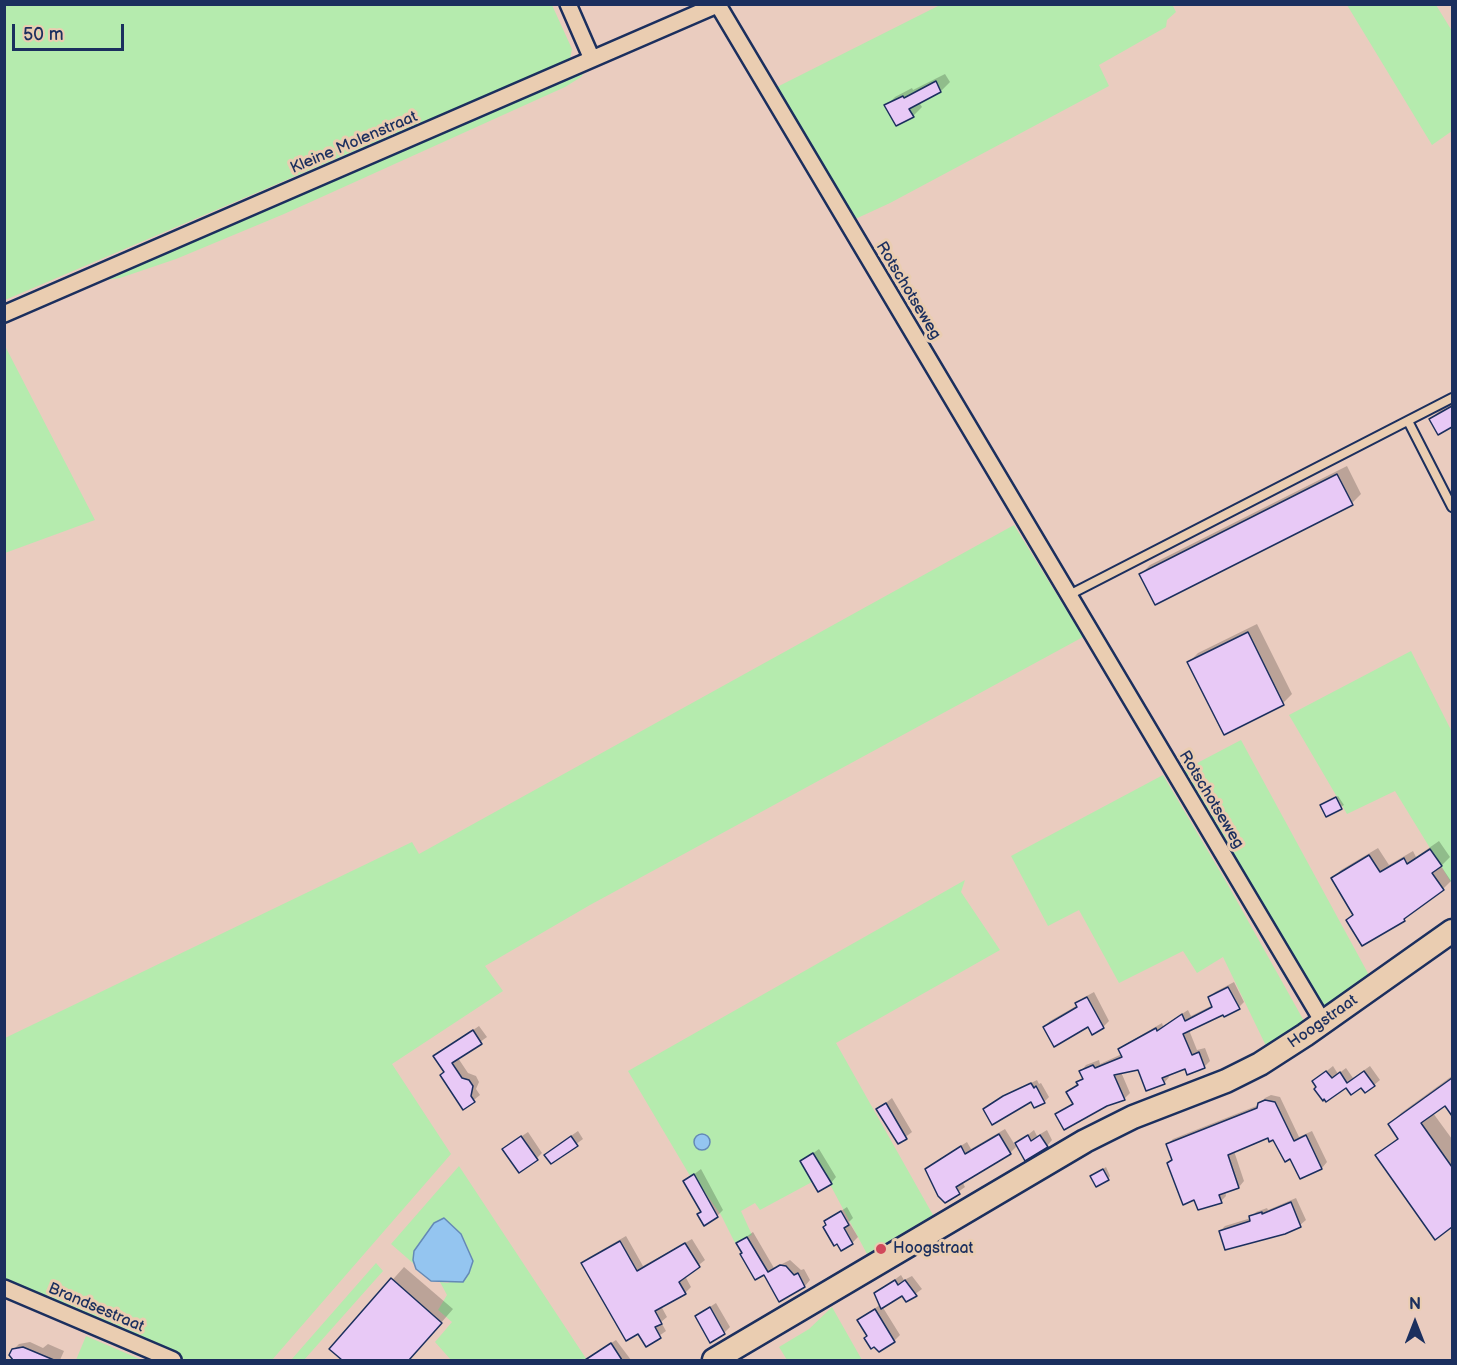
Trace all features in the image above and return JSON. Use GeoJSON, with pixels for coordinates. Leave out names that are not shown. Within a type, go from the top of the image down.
{"type":"FeatureCollection","features":[{"type":"Feature","properties":{"kind":"street"},"geometry":{"type":"LineString","coordinates":[[568,4],[592,59]]}},
{"type":"Feature","properties":{"kind":"street","name":"Kleine Molenstraat"},"geometry":{"type":"LineString","coordinates":[[4,314],[718,5]]}},
{"type":"Feature","properties":{"kind":"street","name":"Rotschotseweg"},"geometry":{"type":"LineString","coordinates":[[718,5],[1323,1022]]}},
{"type":"Feature","properties":{"kind":"street","name":"Hoogstraat"},"geometry":{"type":"LineString","coordinates":[[714,1360],[1076,1146],[1132,1117],[1245,1072],[1274,1056],[1452,931]]}},
{"type":"Feature","properties":{"kind":"street","name":"Brandsestraat"},"geometry":{"type":"LineString","coordinates":[[4,1288],[173,1360]]}},
{"type":"Feature","properties":{"kind":"lane"},"geometry":{"type":"LineString","coordinates":[[1069,594],[1452,398]]}},
{"type":"Feature","properties":{"kind":"lane"},"geometry":{"type":"LineString","coordinates":[[1408,421],[1452,507]]}},
{"type":"Feature","properties":{"kind":"green space"},"geometry":{"type":"Polygon","coordinates":[[[5,4],[552,5],[572,49],[570,59],[5,300],[5,4]]]}},
{"type":"Feature","properties":{"kind":"green space"},"geometry":{"type":"Polygon","coordinates":[[[1172,4],[1176,12],[1167,20],[1166,27],[1099,65],[1109,86],[890,203],[851,221],[771,90],[940,5],[1172,4]]]}},
{"type":"Feature","properties":{"kind":"green space"},"geometry":{"type":"Polygon","coordinates":[[[1347,5],[1436,5],[1452,31],[1452,131],[1432,145],[1347,5]]]}},
{"type":"Feature","properties":{"kind":"green space"},"geometry":{"type":"Polygon","coordinates":[[[588,67],[581,77],[565,87],[284,214],[176,259],[120,278],[106,280],[588,67]]]}},
{"type":"Feature","properties":{"kind":"green space"},"geometry":{"type":"Polygon","coordinates":[[[4,344],[95,520],[5,553],[4,553],[4,344]]]}},
{"type":"Feature","properties":{"kind":"green space"},"geometry":{"type":"Polygon","coordinates":[[[1014,525],[1083,637],[590,905],[485,966],[503,991],[392,1064],[451,1154],[272,1360],[186,1360],[5,1283],[5,1038],[412,842],[419,854],[1014,525]]]}},
{"type":"Feature","properties":{"kind":"green space"},"geometry":{"type":"Polygon","coordinates":[[[1411,651],[1452,732],[1452,884],[1395,791],[1347,814],[1289,715],[1411,651]]]}},
{"type":"Feature","properties":{"kind":"green space"},"geometry":{"type":"Polygon","coordinates":[[[1241,740],[1370,977],[1331,1007],[1322,1007],[1182,771],[1241,740]]]}},
{"type":"Feature","properties":{"kind":"green space"},"geometry":{"type":"Polygon","coordinates":[[[1163,775],[1304,1021],[1294,1032],[1268,1050],[1223,957],[1197,973],[1183,951],[1119,983],[1079,910],[1048,926],[1011,856],[1163,775]]]}},
{"type":"Feature","properties":{"kind":"green space"},"geometry":{"type":"Polygon","coordinates":[[[965,880],[961,892],[1000,950],[836,1043],[933,1215],[867,1254],[825,1175],[760,1210],[755,1203],[741,1211],[752,1235],[735,1243],[721,1215],[704,1191],[699,1191],[628,1071],[965,880]]]}},
{"type":"Feature","properties":{"kind":"green space"},"geometry":{"type":"Polygon","coordinates":[[[459,1166],[587,1360],[451,1360],[435,1342],[452,1322],[438,1310],[447,1295],[440,1282],[448,1283],[469,1273],[473,1261],[467,1246],[461,1234],[450,1224],[413,1260],[414,1264],[391,1244],[459,1166]]]}},
{"type":"Feature","properties":{"kind":"green space"},"geometry":{"type":"Polygon","coordinates":[[[376,1263],[383,1271],[304,1360],[291,1360],[376,1263]]]}},
{"type":"Feature","properties":{"kind":"green space"},"geometry":{"type":"Polygon","coordinates":[[[832,1307],[862,1360],[787,1360],[779,1347],[809,1329],[832,1307]]]}},
{"type":"Feature","properties":{"kind":"green space"},"geometry":{"type":"Polygon","coordinates":[[[86,1336],[142,1360],[76,1360],[86,1336]]]}},
{"type":"Feature","properties":{"kind":"water"},"geometry":{"type":"Polygon","coordinates":[[[702,1134],[708,1136],[710,1142],[708,1148],[702,1150],[696,1148],[694,1142],[696,1136],[702,1134]]]}},
{"type":"Feature","properties":{"kind":"water"},"geometry":{"type":"Polygon","coordinates":[[[444,1218],[461,1234],[473,1261],[463,1282],[431,1281],[416,1269],[413,1260],[414,1251],[434,1223],[444,1218]]]}},
{"type":"Feature","properties":{"kind":"building"},"geometry":{"type":"Polygon","coordinates":[[[936,81],[941,92],[909,109],[914,117],[896,126],[884,105],[903,96],[904,98],[936,81]]]}},
{"type":"Feature","properties":{"kind":"building"},"geometry":{"type":"Polygon","coordinates":[[[1452,406],[1452,427],[1438,435],[1429,419],[1452,406]]]}},
{"type":"Feature","properties":{"kind":"building"},"geometry":{"type":"Polygon","coordinates":[[[1337,474],[1353,505],[1155,605],[1139,574],[1337,474]]]}},
{"type":"Feature","properties":{"kind":"building"},"geometry":{"type":"Polygon","coordinates":[[[1248,632],[1284,705],[1224,735],[1187,662],[1248,632]]]}},
{"type":"Feature","properties":{"kind":"building"},"geometry":{"type":"Polygon","coordinates":[[[1336,797],[1342,809],[1326,817],[1320,805],[1336,797]]]}},
{"type":"Feature","properties":{"kind":"building"},"geometry":{"type":"Polygon","coordinates":[[[1430,849],[1442,866],[1432,873],[1444,890],[1404,919],[1405,921],[1362,946],[1346,920],[1353,915],[1331,878],[1369,855],[1380,872],[1404,858],[1407,864],[1430,849]]]}},
{"type":"Feature","properties":{"kind":"building"},"geometry":{"type":"Polygon","coordinates":[[[1228,987],[1240,1009],[1183,1034],[1192,1055],[1199,1052],[1205,1068],[1187,1075],[1185,1069],[1162,1078],[1165,1084],[1146,1091],[1138,1070],[1114,1075],[1125,1100],[1107,1106],[1064,1130],[1055,1114],[1073,1104],[1066,1092],[1078,1085],[1076,1082],[1083,1079],[1079,1071],[1093,1065],[1095,1068],[1122,1057],[1118,1049],[1156,1028],[1157,1031],[1182,1014],[1185,1021],[1212,1007],[1208,997],[1228,987]]]}},
{"type":"Feature","properties":{"kind":"building"},"geometry":{"type":"Polygon","coordinates":[[[1087,997],[1104,1028],[1092,1035],[1088,1027],[1054,1047],[1043,1027],[1077,1007],[1075,1003],[1087,997]]]}},
{"type":"Feature","properties":{"kind":"building"},"geometry":{"type":"Polygon","coordinates":[[[473,1030],[482,1044],[452,1063],[462,1078],[469,1080],[473,1086],[471,1096],[475,1102],[463,1110],[440,1075],[444,1072],[433,1056],[473,1030]]]}},
{"type":"Feature","properties":{"kind":"building"},"geometry":{"type":"Polygon","coordinates":[[[1326,1071],[1332,1078],[1340,1072],[1347,1083],[1364,1071],[1375,1086],[1365,1093],[1361,1088],[1351,1095],[1346,1088],[1326,1102],[1314,1089],[1316,1087],[1312,1081],[1326,1071]]]}},
{"type":"Feature","properties":{"kind":"building"},"geometry":{"type":"Polygon","coordinates":[[[1452,1078],[1452,1116],[1445,1106],[1421,1123],[1452,1167],[1452,1227],[1435,1240],[1375,1155],[1398,1139],[1388,1124],[1452,1078]]]}},
{"type":"Feature","properties":{"kind":"building"},"geometry":{"type":"Polygon","coordinates":[[[1031,1083],[1034,1088],[1036,1086],[1045,1103],[1034,1108],[1031,1102],[992,1125],[983,1109],[1003,1096],[1031,1083]]]}},
{"type":"Feature","properties":{"kind":"building"},"geometry":{"type":"Polygon","coordinates":[[[1265,1100],[1275,1102],[1294,1141],[1306,1135],[1322,1169],[1300,1179],[1290,1159],[1285,1162],[1273,1140],[1269,1142],[1268,1138],[1228,1155],[1239,1188],[1219,1195],[1222,1203],[1198,1210],[1194,1200],[1183,1205],[1167,1163],[1172,1160],[1166,1144],[1257,1108],[1258,1103],[1265,1100]]]}},
{"type":"Feature","properties":{"kind":"building"},"geometry":{"type":"Polygon","coordinates":[[[886,1103],[907,1139],[898,1144],[876,1109],[886,1103]]]}},
{"type":"Feature","properties":{"kind":"building"},"geometry":{"type":"Polygon","coordinates":[[[999,1134],[1011,1154],[956,1187],[960,1194],[945,1203],[938,1196],[925,1169],[961,1146],[965,1154],[999,1134]]]}},
{"type":"Feature","properties":{"kind":"building"},"geometry":{"type":"Polygon","coordinates":[[[1028,1135],[1031,1141],[1040,1135],[1048,1147],[1025,1161],[1015,1143],[1028,1135]]]}},
{"type":"Feature","properties":{"kind":"building"},"geometry":{"type":"Polygon","coordinates":[[[521,1136],[538,1160],[519,1173],[502,1149],[521,1136]]]}},
{"type":"Feature","properties":{"kind":"building"},"geometry":{"type":"Polygon","coordinates":[[[571,1136],[578,1146],[551,1164],[544,1155],[571,1136]]]}},
{"type":"Feature","properties":{"kind":"building"},"geometry":{"type":"Polygon","coordinates":[[[813,1153],[832,1184],[818,1192],[800,1161],[813,1153]]]}},
{"type":"Feature","properties":{"kind":"building"},"geometry":{"type":"Polygon","coordinates":[[[1103,1169],[1109,1180],[1096,1187],[1090,1176],[1103,1169]]]}},
{"type":"Feature","properties":{"kind":"building"},"geometry":{"type":"Polygon","coordinates":[[[694,1174],[718,1217],[704,1226],[697,1214],[701,1212],[683,1181],[694,1174]]]}},
{"type":"Feature","properties":{"kind":"building"},"geometry":{"type":"Polygon","coordinates":[[[1291,1202],[1301,1227],[1285,1234],[1225,1250],[1219,1231],[1250,1221],[1249,1216],[1262,1212],[1262,1214],[1291,1202]]]}},
{"type":"Feature","properties":{"kind":"building"},"geometry":{"type":"Polygon","coordinates":[[[841,1211],[849,1225],[844,1228],[853,1244],[841,1251],[837,1244],[834,1246],[823,1227],[826,1225],[824,1221],[841,1211]]]}},
{"type":"Feature","properties":{"kind":"building"},"geometry":{"type":"Polygon","coordinates":[[[747,1237],[768,1272],[780,1265],[786,1266],[794,1275],[798,1273],[805,1287],[779,1302],[764,1275],[755,1280],[740,1254],[742,1253],[736,1243],[747,1237]]]}},
{"type":"Feature","properties":{"kind":"building"},"geometry":{"type":"Polygon","coordinates":[[[620,1241],[637,1271],[685,1243],[700,1267],[679,1282],[686,1294],[655,1311],[662,1324],[655,1327],[661,1338],[646,1347],[638,1334],[626,1341],[581,1263],[620,1241]]]}},
{"type":"Feature","properties":{"kind":"building"},"geometry":{"type":"Polygon","coordinates":[[[391,1278],[442,1323],[409,1360],[342,1360],[329,1349],[391,1278]]]}},
{"type":"Feature","properties":{"kind":"building"},"geometry":{"type":"Polygon","coordinates":[[[895,1280],[898,1285],[905,1280],[917,1296],[906,1302],[902,1296],[881,1309],[874,1293],[895,1280]]]}},
{"type":"Feature","properties":{"kind":"building"},"geometry":{"type":"Polygon","coordinates":[[[710,1307],[725,1334],[710,1343],[695,1316],[710,1307]]]}},
{"type":"Feature","properties":{"kind":"building"},"geometry":{"type":"Polygon","coordinates":[[[875,1309],[895,1342],[879,1352],[874,1347],[871,1349],[864,1338],[867,1336],[857,1320],[875,1309]]]}},
{"type":"Feature","properties":{"kind":"building"},"geometry":{"type":"Polygon","coordinates":[[[611,1343],[622,1360],[585,1360],[611,1343]]]}},
{"type":"Feature","properties":{"kind":"building"},"geometry":{"type":"Polygon","coordinates":[[[23,1347],[54,1360],[13,1360],[9,1355],[12,1349],[23,1347]]]}},
{"type":"Feature","properties":{"kind":"place","name":"Hoogstraat"},"geometry":{"type":"Point","coordinates":[881,1249]}}]}
